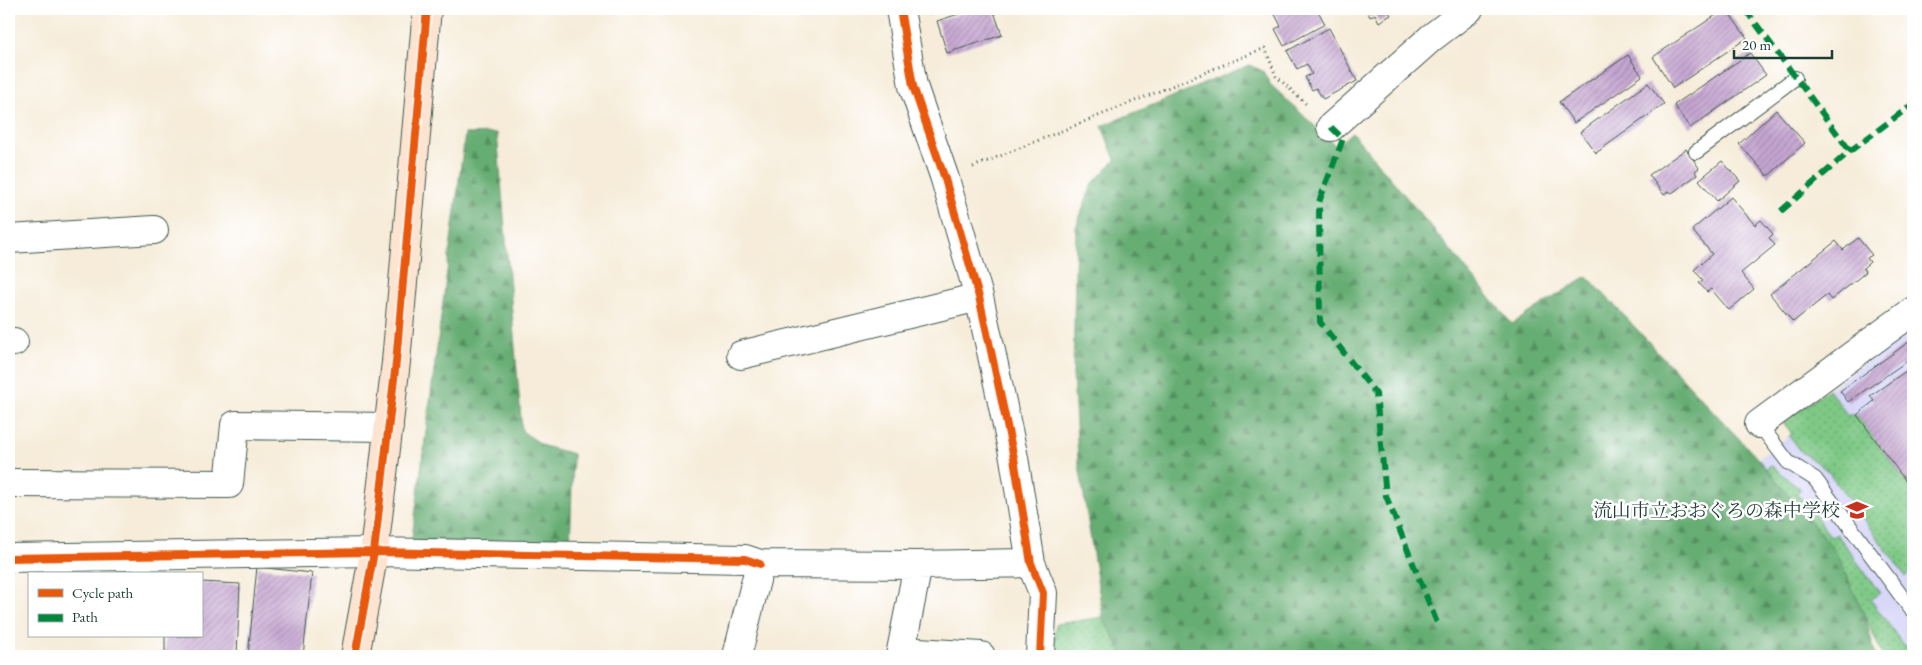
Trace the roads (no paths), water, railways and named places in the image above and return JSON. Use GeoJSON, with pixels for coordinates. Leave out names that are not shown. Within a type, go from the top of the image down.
{"type":"FeatureCollection","features":[{"type":"Feature","properties":{"kind":"street"},"geometry":{"type":"LineString","coordinates":[[355,656],[374,552],[389,427],[427,9]]}},
{"type":"Feature","properties":{"kind":"street"},"geometry":{"type":"LineString","coordinates":[[900,9],[912,86],[945,179],[979,297],[1014,458],[1032,563],[1044,593],[1040,656]]}},
{"type":"Feature","properties":{"kind":"street"},"geometry":{"type":"LineString","coordinates":[[1331,127],[1431,38],[1470,9]]}},
{"type":"Feature","properties":{"kind":"street"},"geometry":{"type":"LineString","coordinates":[[9,239],[154,230]]}},
{"type":"Feature","properties":{"kind":"street"},"geometry":{"type":"LineString","coordinates":[[741,355],[979,297]]}},
{"type":"Feature","properties":{"kind":"street"},"geometry":{"type":"LineString","coordinates":[[1759,424],[1913,311]]}},
{"type":"Feature","properties":{"kind":"street"},"geometry":{"type":"LineString","coordinates":[[9,482],[229,484],[235,425],[389,427]]}},
{"type":"Feature","properties":{"kind":"street"},"geometry":{"type":"LineString","coordinates":[[9,558],[374,552],[745,559],[760,564],[918,565],[1032,563]]}},
{"type":"Feature","properties":{"kind":"street"},"geometry":{"type":"LineString","coordinates":[[738,656],[760,564]]}},
{"type":"Feature","properties":{"kind":"street"},"geometry":{"type":"LineString","coordinates":[[918,565],[901,653],[981,656]]}},
{"type":"Feature","properties":{"kind":"lane"},"geometry":{"type":"LineString","coordinates":[[1696,152],[1795,78]]}},
{"type":"Feature","properties":{"kind":"lane"},"geometry":{"type":"LineString","coordinates":[[1759,424],[1788,462],[1815,479],[1911,610]]}},
{"type":"Feature","properties":{"kind":"place","name":"流山市立おおぐろの森中学校"},"geometry":{"type":"Point","coordinates":[1857,510]}}]}
